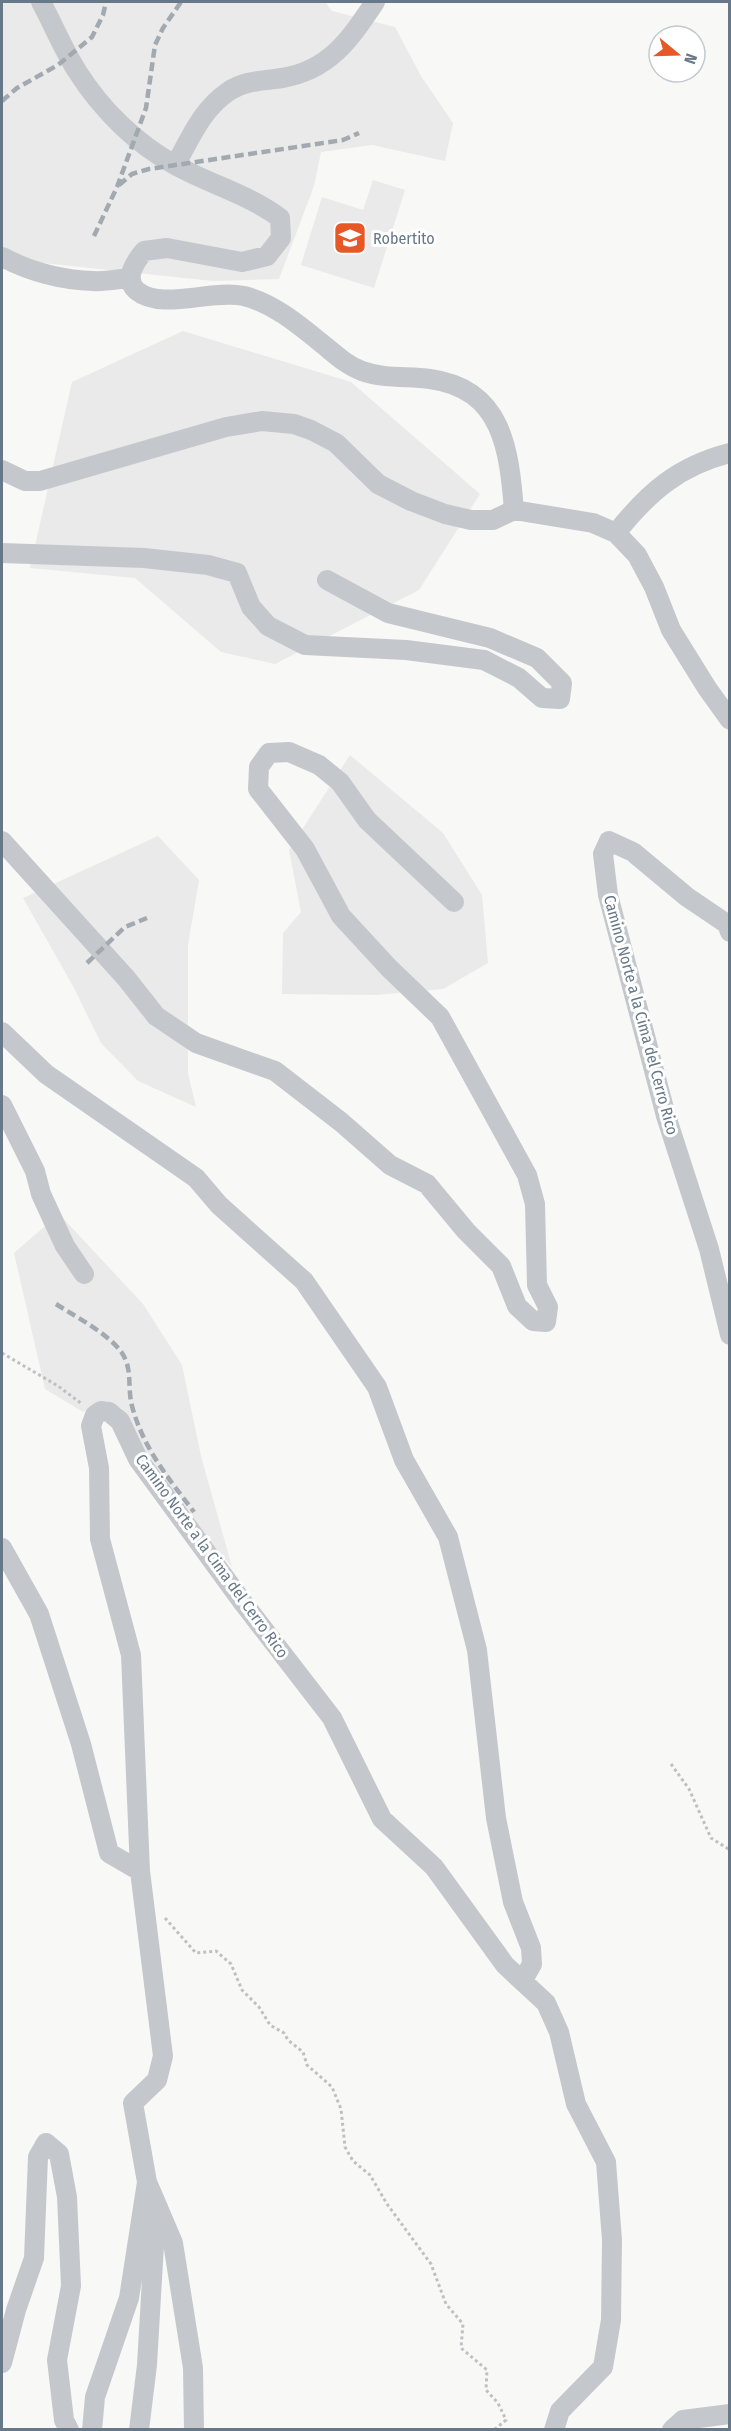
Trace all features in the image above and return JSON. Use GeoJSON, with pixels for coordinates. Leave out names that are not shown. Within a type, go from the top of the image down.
{"type":"FeatureCollection","features":[{"type":"Feature","properties":{"kind":"lane"},"geometry":{"type":"LineString","coordinates":[[41,2],[77,71],[113,117],[135,139],[175,165],[263,205],[280,218],[281,238],[267,256],[242,262],[167,248],[144,252],[133,265],[130,278],[135,289],[148,297],[166,300],[227,293],[246,297],[289,317],[347,364],[363,372],[382,376],[432,379],[462,388],[486,405],[498,422],[507,448],[514,510]]}},
{"type":"Feature","properties":{"kind":"lane"},"geometry":{"type":"LineString","coordinates":[[175,165],[195,126],[208,108],[230,90],[252,80],[280,78],[321,66],[345,44],[375,2]]}},
{"type":"Feature","properties":{"kind":"lane"},"geometry":{"type":"LineString","coordinates":[[2,257],[57,276],[93,282],[130,278]]}},
{"type":"Feature","properties":{"kind":"lane"},"geometry":{"type":"LineString","coordinates":[[2,470],[25,481],[40,481],[226,427],[262,421],[294,424],[336,443],[378,484],[411,501],[445,514],[471,520],[493,520],[514,510],[593,524],[616,533],[637,555],[654,587],[670,630],[729,720]]}},
{"type":"Feature","properties":{"kind":"lane"},"geometry":{"type":"LineString","coordinates":[[616,533],[638,505],[669,478],[717,456],[729,453]]}},
{"type":"Feature","properties":{"kind":"lane"},"geometry":{"type":"LineString","coordinates":[[2,554],[144,558],[208,565],[237,573],[251,607],[268,626],[305,645],[406,650],[484,660],[519,678],[542,698],[560,699],[562,683],[537,658],[490,638],[388,613],[327,580]]}},
{"type":"Feature","properties":{"kind":"lane"},"geometry":{"type":"LineString","coordinates":[[2,841],[126,978],[156,1016],[196,1043],[275,1071],[341,1122],[390,1165],[427,1184],[466,1231],[501,1266],[517,1306],[533,1321],[546,1322],[548,1307],[537,1285],[535,1204],[527,1175],[440,1017],[389,968],[341,916],[306,849],[258,789],[259,767],[269,753],[289,752],[319,765],[340,782],[367,820],[454,902]]}},
{"type":"Feature","properties":{"kind":"lane","name":"Camino Norte a la Cima del Cerro Rico"},"geometry":{"type":"LineString","coordinates":[[729,932],[727,924],[687,897],[633,852],[609,841],[603,854],[608,895],[666,1116],[709,1248],[729,1335]]}},
{"type":"Feature","properties":{"kind":"lane"},"geometry":{"type":"LineString","coordinates":[[2,1032],[46,1074],[196,1178],[219,1205],[304,1281],[377,1387],[404,1460],[448,1537],[477,1650],[496,1818],[513,1902],[531,1948],[532,1964],[523,1980]]}},
{"type":"Feature","properties":{"kind":"lane"},"geometry":{"type":"LineString","coordinates":[[2,1105],[35,1172],[41,1194],[65,1246],[84,1274]]}},
{"type":"Feature","properties":{"kind":"lane","name":"Camino Norte a la Cima del Cerro Rico"},"geometry":{"type":"LineString","coordinates":[[95,1415],[100,1411],[109,1412],[120,1421],[145,1469],[244,1604],[332,1718],[382,1819],[434,1868],[506,1965],[546,2004],[559,2032],[576,2104],[606,2162],[612,2240],[611,2320],[603,2367],[560,2411],[554,2430]]}},
{"type":"Feature","properties":{"kind":"lane"},"geometry":{"type":"LineString","coordinates":[[95,1415],[91,1426],[99,1468],[100,1539],[131,1654],[140,1871],[163,2056],[157,2080],[133,2103],[134,2121],[147,2182],[157,2214],[147,2365],[139,2430]]}},
{"type":"Feature","properties":{"kind":"lane"},"geometry":{"type":"LineString","coordinates":[[2,1548],[39,1614],[81,1744],[109,1853],[140,1871]]}},
{"type":"Feature","properties":{"kind":"lane"},"geometry":{"type":"LineString","coordinates":[[2,2362],[16,2310],[34,2258],[38,2157],[46,2143],[59,2154],[67,2197],[71,2286],[57,2360],[63,2420],[69,2430]]}},
{"type":"Feature","properties":{"kind":"lane"},"geometry":{"type":"LineString","coordinates":[[92,2430],[94,2397],[129,2298],[147,2182]]}},
{"type":"Feature","properties":{"kind":"lane"},"geometry":{"type":"LineString","coordinates":[[147,2182],[172,2243],[193,2368],[194,2430]]}},
{"type":"Feature","properties":{"kind":"lane"},"geometry":{"type":"LineString","coordinates":[[672,2430],[683,2420],[729,2414]]}},
{"type":"Feature","properties":{"kind":"path"},"geometry":{"type":"LineString","coordinates":[[2,1353],[58,1386],[95,1415]]}},
{"type":"Feature","properties":{"kind":"path"},"geometry":{"type":"LineString","coordinates":[[671,1764],[689,1789],[711,1838],[729,1850]]}},
{"type":"Feature","properties":{"kind":"path"},"geometry":{"type":"LineString","coordinates":[[144,1901],[169,1922],[196,1953],[216,1951],[231,1964],[242,1990],[259,2007],[270,2025],[284,2033],[288,2040],[303,2052],[307,2065],[332,2087],[340,2109],[345,2147],[354,2161],[370,2175],[430,2264],[446,2304],[463,2325],[461,2348],[487,2370],[486,2391],[498,2403],[506,2420],[494,2430]]}},
{"type":"Feature","properties":{"kind":"shaded area"},"geometry":{"type":"Polygon","coordinates":[[[2,2],[325,2],[332,11],[395,27],[421,76],[453,123],[445,161],[372,145],[321,152],[314,186],[279,279],[213,281],[33,262],[2,246],[2,2]]]}},
{"type":"Feature","properties":{"kind":"shaded area","name":"Robertito"},"geometry":{"type":"Polygon","coordinates":[[[373,180],[405,190],[374,288],[301,265],[322,197],[363,210],[373,180]]]}},
{"type":"Feature","properties":{"kind":"shaded area"},"geometry":{"type":"Polygon","coordinates":[[[183,331],[351,382],[480,494],[419,590],[275,664],[221,652],[135,578],[30,568],[72,382],[183,331]]]}},
{"type":"Feature","properties":{"kind":"shaded area"},"geometry":{"type":"Polygon","coordinates":[[[350,755],[443,833],[482,895],[488,963],[443,989],[375,995],[282,994],[283,933],[301,912],[289,850],[350,755]]]}},
{"type":"Feature","properties":{"kind":"shaded area"},"geometry":{"type":"Polygon","coordinates":[[[158,836],[199,880],[188,945],[188,1073],[196,1107],[138,1081],[101,1043],[73,986],[23,898],[158,836]]]}},
{"type":"Feature","properties":{"kind":"shaded area"},"geometry":{"type":"Polygon","coordinates":[[[59,1214],[143,1304],[182,1365],[201,1456],[232,1567],[204,1536],[146,1455],[122,1409],[106,1401],[83,1412],[45,1389],[14,1253],[59,1214]]]}},
{"type":"Feature","properties":{"kind":"railway"},"geometry":{"type":"LineString","coordinates":[[2,101],[17,88],[58,65],[92,37],[103,15],[106,2]]}},
{"type":"Feature","properties":{"kind":"railway"},"geometry":{"type":"LineString","coordinates":[[94,236],[117,187],[146,108],[155,45],[163,28],[181,2]]}},
{"type":"Feature","properties":{"kind":"railway"},"geometry":{"type":"LineString","coordinates":[[119,185],[132,174],[149,169],[343,140],[359,133]]}},
{"type":"Feature","properties":{"kind":"railway"},"geometry":{"type":"LineString","coordinates":[[87,963],[125,927],[147,918]]}},
{"type":"Feature","properties":{"kind":"railway"},"geometry":{"type":"LineString","coordinates":[[56,1304],[101,1333],[122,1353],[128,1366],[132,1406],[143,1436],[158,1462],[194,1512]]}},
{"type":"Feature","properties":{"kind":"place","name":"Robertito"},"geometry":{"type":"Point","coordinates":[350,238]}}]}
